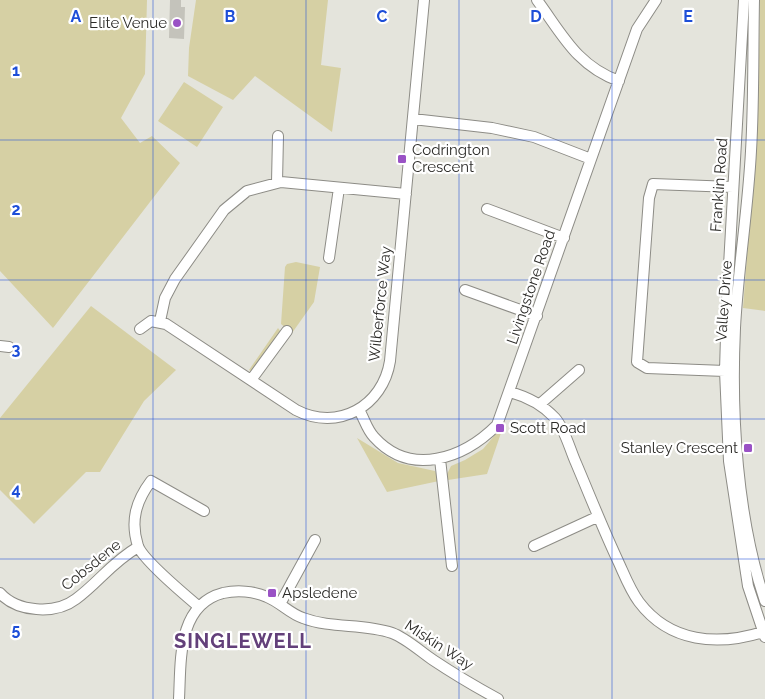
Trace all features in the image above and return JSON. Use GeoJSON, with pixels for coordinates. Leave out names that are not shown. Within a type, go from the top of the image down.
{"type":"FeatureCollection","features":[{"type":"Feature","properties":{"kind":"street","name":"Wilberforce Way"},"geometry":{"type":"LineString","coordinates":[[160,322],[296,410],[312,417],[334,418],[360,410],[380,389],[390,364],[424,0]]}},
{"type":"Feature","properties":{"kind":"street"},"geometry":{"type":"LineString","coordinates":[[537,0],[584,62],[599,73],[619,81]]}},
{"type":"Feature","properties":{"kind":"street","name":"Livingstone Road"},"geometry":{"type":"LineString","coordinates":[[360,410],[373,437],[395,453],[416,459],[440,459],[456,454],[484,438],[496,425],[510,392],[637,29],[656,0]]}},
{"type":"Feature","properties":{"kind":"street","name":"Franklin Road"},"geometry":{"type":"LineString","coordinates":[[744,0],[725,371],[729,462],[748,586],[764,634]]}},
{"type":"Feature","properties":{"kind":"street","name":"Valley Drive"},"geometry":{"type":"LineString","coordinates":[[754,0],[751,152],[735,327],[734,374],[738,447],[744,504],[765,601]]}},
{"type":"Feature","properties":{"kind":"street"},"geometry":{"type":"LineString","coordinates":[[413,119],[492,128],[534,137],[591,159]]}},
{"type":"Feature","properties":{"kind":"street"},"geometry":{"type":"LineString","coordinates":[[278,136],[278,182]]}},
{"type":"Feature","properties":{"kind":"street"},"geometry":{"type":"LineString","coordinates":[[140,329],[149,322],[160,322],[164,301],[170,287],[222,212],[247,191],[278,182],[406,194]]}},
{"type":"Feature","properties":{"kind":"street"},"geometry":{"type":"LineString","coordinates":[[725,371],[647,368],[638,362],[649,198],[653,184],[733,187]]}},
{"type":"Feature","properties":{"kind":"street"},"geometry":{"type":"LineString","coordinates":[[329,258],[338,188]]}},
{"type":"Feature","properties":{"kind":"street"},"geometry":{"type":"LineString","coordinates":[[487,210],[564,238]]}},
{"type":"Feature","properties":{"kind":"street"},"geometry":{"type":"LineString","coordinates":[[465,290],[537,316]]}},
{"type":"Feature","properties":{"kind":"street"},"geometry":{"type":"LineString","coordinates":[[251,380],[286,331]]}},
{"type":"Feature","properties":{"kind":"street"},"geometry":{"type":"LineString","coordinates":[[540,404],[579,370]]}},
{"type":"Feature","properties":{"kind":"street"},"geometry":{"type":"LineString","coordinates":[[510,392],[528,397],[540,404],[556,420],[597,516],[639,602],[660,622],[682,634],[705,640],[742,638],[764,634]]}},
{"type":"Feature","properties":{"kind":"street"},"geometry":{"type":"LineString","coordinates":[[440,459],[452,566]]}},
{"type":"Feature","properties":{"kind":"street"},"geometry":{"type":"LineString","coordinates":[[179,699],[184,634],[198,606],[160,571],[138,547],[135,516],[138,498],[151,481],[204,511]]}},
{"type":"Feature","properties":{"kind":"street"},"geometry":{"type":"LineString","coordinates":[[534,546],[597,516]]}},
{"type":"Feature","properties":{"kind":"street"},"geometry":{"type":"LineString","coordinates":[[280,604],[315,540]]}},
{"type":"Feature","properties":{"kind":"street","name":"Cobsdene"},"geometry":{"type":"LineString","coordinates":[[3,596],[22,607],[34,609],[56,607],[74,600],[113,564],[138,547]]}},
{"type":"Feature","properties":{"kind":"street","name":"Miskin Way"},"geometry":{"type":"LineString","coordinates":[[198,606],[215,595],[235,590],[267,596],[302,618],[330,625],[374,628],[395,634],[455,674],[498,699]]}},
{"type":"Feature","properties":{"kind":"shaded area"},"geometry":{"type":"Polygon","coordinates":[[[0,0],[147,0],[145,74],[121,118],[140,143],[152,136],[180,163],[53,328],[0,271],[0,0]]]}},
{"type":"Feature","properties":{"kind":"shaded area"},"geometry":{"type":"Polygon","coordinates":[[[196,0],[328,0],[321,65],[341,68],[332,132],[255,76],[233,100],[188,76],[189,48],[196,0]]]}},
{"type":"Feature","properties":{"kind":"shaded area"},"geometry":{"type":"Polygon","coordinates":[[[760,0],[765,0],[765,311],[743,308],[758,110],[760,0]]]}},
{"type":"Feature","properties":{"kind":"shaded area"},"geometry":{"type":"Polygon","coordinates":[[[184,82],[223,107],[197,147],[158,121],[184,82]]]}},
{"type":"Feature","properties":{"kind":"shaded area"},"geometry":{"type":"Polygon","coordinates":[[[296,262],[320,267],[314,302],[292,333],[281,324],[285,267],[287,264],[296,262]]]}},
{"type":"Feature","properties":{"kind":"shaded area"},"geometry":{"type":"Polygon","coordinates":[[[91,306],[176,370],[144,401],[100,472],[86,472],[34,524],[0,490],[0,418],[91,306]]]}},
{"type":"Feature","properties":{"kind":"shaded area"},"geometry":{"type":"Polygon","coordinates":[[[278,328],[281,332],[253,372],[249,370],[278,328]]]}},
{"type":"Feature","properties":{"kind":"shaded area"},"geometry":{"type":"Polygon","coordinates":[[[500,429],[502,430],[487,474],[448,480],[447,474],[451,466],[483,449],[500,429]]]}},
{"type":"Feature","properties":{"kind":"shaded area"},"geometry":{"type":"Polygon","coordinates":[[[357,438],[398,463],[435,471],[439,481],[387,492],[357,438]]]}},
{"type":"Feature","properties":{"kind":"building","name":"Elite Venue"},"geometry":{"type":"Polygon","coordinates":[[[170,0],[181,0],[181,7],[185,7],[184,39],[169,38],[170,0]]]}},
{"type":"Feature","properties":{"kind":"place","name":"Elite Venue"},"geometry":{"type":"Point","coordinates":[177,23]}},
{"type":"Feature","properties":{"kind":"place","name":"Codrington Crescent"},"geometry":{"type":"Point","coordinates":[402,159]}},
{"type":"Feature","properties":{"kind":"place","name":"Scott Road"},"geometry":{"type":"Point","coordinates":[500,428]}},
{"type":"Feature","properties":{"kind":"place","name":"Stanley Crescent"},"geometry":{"type":"Point","coordinates":[748,448]}},
{"type":"Feature","properties":{"kind":"place","name":"Apsledene"},"geometry":{"type":"Point","coordinates":[272,593]}},
{"type":"Feature","properties":{"kind":"district","name":"SINGLEWELL"},"geometry":{"type":"Point","coordinates":[243,641]}}]}
